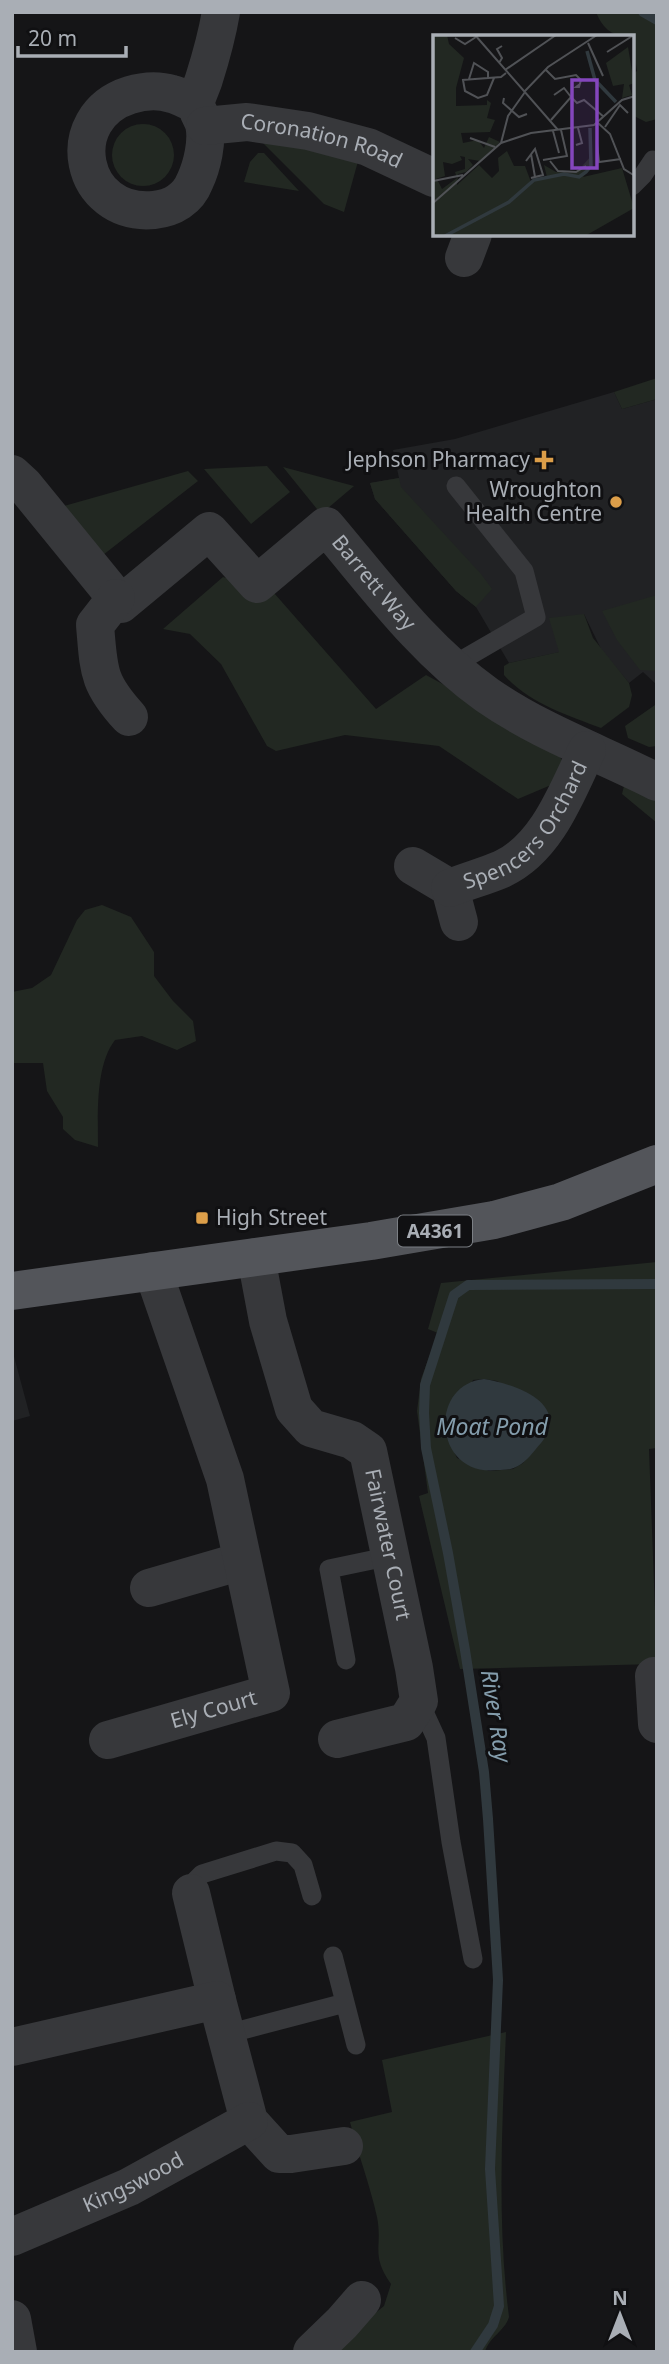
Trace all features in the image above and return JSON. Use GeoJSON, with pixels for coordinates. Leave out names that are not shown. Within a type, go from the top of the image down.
{"type":"FeatureCollection","features":[{"type":"Feature","properties":{"kind":"main road","name":"A4361"},"geometry":{"type":"LineString","coordinates":[[12,1291],[494,1220],[591,1191],[657,1164]]}},
{"type":"Feature","properties":{"kind":"street","name":"Coronation Road"},"geometry":{"type":"LineString","coordinates":[[221,12],[200,115],[307,131],[368,146],[433,177]]}},
{"type":"Feature","properties":{"kind":"street"},"geometry":{"type":"LineString","coordinates":[[12,474],[24,485],[116,598],[94,625],[97,655],[101,680],[111,698],[129,717]]}},
{"type":"Feature","properties":{"kind":"street","name":"Barrett Way"},"geometry":{"type":"LineString","coordinates":[[116,598],[121,604],[209,531],[257,584],[326,526],[423,640],[450,667],[487,695],[538,727],[657,782]]}},
{"type":"Feature","properties":{"kind":"street","name":"Spencers Orchard"},"geometry":{"type":"LineString","coordinates":[[414,866],[455,905],[528,851],[547,828],[587,750]]}},
{"type":"Feature","properties":{"kind":"street","name":"Fairwater Court"},"geometry":{"type":"LineString","coordinates":[[256,1257],[268,1321],[294,1409],[311,1428],[352,1440],[368,1451],[419,1701]]}},
{"type":"Feature","properties":{"kind":"street","name":"Ely Court"},"geometry":{"type":"LineString","coordinates":[[108,1740],[271,1693],[225,1479],[153,1271]]}},
{"type":"Feature","properties":{"kind":"street"},"geometry":{"type":"LineString","coordinates":[[149,1588],[242,1561]]}},
{"type":"Feature","properties":{"kind":"street"},"geometry":{"type":"LineString","coordinates":[[653,1676],[657,1724]]}},
{"type":"Feature","properties":{"kind":"street"},"geometry":{"type":"LineString","coordinates":[[337,1739],[406,1722],[419,1701]]}},
{"type":"Feature","properties":{"kind":"street"},"geometry":{"type":"LineString","coordinates":[[191,1894],[202,1948],[249,2121],[279,2154],[344,2146]]}},
{"type":"Feature","properties":{"kind":"street"},"geometry":{"type":"LineString","coordinates":[[12,2047],[222,2017]]}},
{"type":"Feature","properties":{"kind":"street","name":"Kingswood"},"geometry":{"type":"LineString","coordinates":[[12,2237],[129,2187],[249,2121]]}},
{"type":"Feature","properties":{"kind":"street"},"geometry":{"type":"LineString","coordinates":[[312,2352],[362,2300]]}},
{"type":"Feature","properties":{"kind":"street"},"geometry":{"type":"LineString","coordinates":[[12,2319],[18,2352]]}},
{"type":"Feature","properties":{"kind":"lane"},"geometry":{"type":"LineString","coordinates":[[634,184],[653,160],[657,161]]}},
{"type":"Feature","properties":{"kind":"lane"},"geometry":{"type":"LineString","coordinates":[[450,667],[536,617],[524,571],[456,486]]}},
{"type":"Feature","properties":{"kind":"lane"},"geometry":{"type":"LineString","coordinates":[[346,1660],[329,1570],[391,1556]]}},
{"type":"Feature","properties":{"kind":"lane"},"geometry":{"type":"LineString","coordinates":[[419,1701],[436,1738],[451,1842],[473,1959]]}},
{"type":"Feature","properties":{"kind":"lane"},"geometry":{"type":"LineString","coordinates":[[191,1894],[194,1882],[202,1874],[276,1851],[292,1853],[303,1865],[312,1896]]}},
{"type":"Feature","properties":{"kind":"lane"},"geometry":{"type":"LineString","coordinates":[[333,1956],[356,2045]]}},
{"type":"Feature","properties":{"kind":"lane"},"geometry":{"type":"LineString","coordinates":[[222,2017],[345,2003]]}},
{"type":"Feature","properties":{"kind":"shaded area"},"geometry":{"type":"Polygon","coordinates":[[[596,12],[657,12],[657,119],[646,122],[634,116],[634,73],[637,71],[634,35],[618,35],[602,23],[596,12]]]}},
{"type":"Feature","properties":{"kind":"shaded area"},"geometry":{"type":"Polygon","coordinates":[[[143,124],[165,133],[174,155],[165,177],[143,186],[121,177],[112,155],[121,133],[143,124]]]}},
{"type":"Feature","properties":{"kind":"shaded area"},"geometry":{"type":"Polygon","coordinates":[[[259,139],[360,154],[344,212],[324,204],[259,139]]]}},
{"type":"Feature","properties":{"kind":"shaded area"},"geometry":{"type":"Polygon","coordinates":[[[258,153],[264,153],[299,191],[244,182],[250,162],[258,153]]]}},
{"type":"Feature","properties":{"kind":"shaded area"},"geometry":{"type":"Polygon","coordinates":[[[657,378],[657,399],[622,409],[614,392],[657,378]]]}},
{"type":"Feature","properties":{"kind":"shaded area"},"geometry":{"type":"Polygon","coordinates":[[[614,392],[622,409],[657,399],[657,685],[643,672],[629,683],[602,651],[584,614],[560,652],[509,663],[476,607],[456,591],[375,499],[370,483],[399,478],[393,450],[455,439],[614,392]]]}},
{"type":"Feature","properties":{"kind":"shaded area"},"geometry":{"type":"Polygon","coordinates":[[[267,466],[290,492],[251,524],[204,469],[267,466]]]}},
{"type":"Feature","properties":{"kind":"shaded area"},"geometry":{"type":"Polygon","coordinates":[[[283,467],[354,486],[321,514],[283,467]]]}},
{"type":"Feature","properties":{"kind":"shaded area"},"geometry":{"type":"Polygon","coordinates":[[[188,471],[198,481],[103,555],[64,506],[188,471]]]}},
{"type":"Feature","properties":{"kind":"shaded area"},"geometry":{"type":"Polygon","coordinates":[[[399,478],[401,487],[492,589],[476,607],[456,591],[375,499],[370,483],[399,478]]]}},
{"type":"Feature","properties":{"kind":"shaded area"},"geometry":{"type":"Polygon","coordinates":[[[223,577],[274,593],[376,709],[426,675],[548,741],[562,760],[551,785],[518,799],[439,746],[345,735],[276,751],[267,746],[221,664],[190,634],[163,629],[223,577]]]}},
{"type":"Feature","properties":{"kind":"shaded area"},"geometry":{"type":"Polygon","coordinates":[[[657,595],[657,671],[640,670],[617,640],[602,611],[657,595]]]}},
{"type":"Feature","properties":{"kind":"shaded area"},"geometry":{"type":"Polygon","coordinates":[[[584,614],[593,638],[629,683],[632,695],[629,707],[601,728],[537,701],[504,675],[504,666],[509,663],[559,652],[549,618],[584,614]]]}},
{"type":"Feature","properties":{"kind":"shaded area"},"geometry":{"type":"Polygon","coordinates":[[[655,705],[657,746],[649,747],[628,738],[625,726],[655,705]]]}},
{"type":"Feature","properties":{"kind":"shaded area"},"geometry":{"type":"Polygon","coordinates":[[[625,782],[657,800],[657,823],[622,794],[625,782]]]}},
{"type":"Feature","properties":{"kind":"shaded area"},"geometry":{"type":"Polygon","coordinates":[[[102,905],[131,917],[154,952],[154,976],[193,1021],[196,1041],[177,1050],[142,1036],[115,1040],[104,1063],[101,1077],[98,1147],[75,1140],[63,1129],[63,1117],[47,1091],[43,1063],[12,1063],[12,992],[32,988],[51,975],[77,920],[85,910],[102,905]]]}},
{"type":"Feature","properties":{"kind":"shaded area"},"geometry":{"type":"Polygon","coordinates":[[[657,1262],[657,1448],[649,1449],[657,1664],[460,1669],[419,1496],[428,1493],[417,1411],[421,1379],[438,1333],[428,1329],[441,1283],[657,1262]],[[473,1380],[446,1435],[457,1458],[489,1471],[513,1469],[523,1463],[545,1436],[549,1415],[497,1381],[473,1380]]]}},
{"type":"Feature","properties":{"kind":"shaded area"},"geometry":{"type":"Polygon","coordinates":[[[12,1349],[30,1416],[12,1421],[12,1349]]]}},
{"type":"Feature","properties":{"kind":"shaded area"},"geometry":{"type":"Polygon","coordinates":[[[506,2032],[502,2175],[503,2246],[509,2317],[507,2322],[485,2352],[327,2352],[384,2306],[391,2284],[381,2266],[377,2217],[350,2122],[392,2112],[382,2060],[506,2032]]]}},
{"type":"Feature","properties":{"kind":"water","name":"Moat Pond"},"geometry":{"type":"Polygon","coordinates":[[[484,1379],[510,1385],[535,1398],[544,1406],[549,1417],[549,1429],[541,1443],[524,1461],[513,1468],[476,1468],[460,1460],[450,1446],[446,1412],[453,1397],[466,1385],[484,1379]]]}},
{"type":"Feature","properties":{"kind":"waterway","name":"River Ray"},"geometry":{"type":"LineString","coordinates":[[643,12],[657,20]]}},
{"type":"Feature","properties":{"kind":"waterway","name":"River Ray"},"geometry":{"type":"LineString","coordinates":[[475,2352],[493,2325],[499,2306],[490,2169],[498,1980],[484,1772],[448,1553],[426,1448],[425,1385],[454,1295],[468,1285],[657,1284]]}},
{"type":"Feature","properties":{"kind":"place","name":"Jephson Pharmacy"},"geometry":{"type":"Point","coordinates":[544,460]}},
{"type":"Feature","properties":{"kind":"place","name":"Wroughton Health Centre"},"geometry":{"type":"Point","coordinates":[616,502]}},
{"type":"Feature","properties":{"kind":"place","name":"High Street"},"geometry":{"type":"Point","coordinates":[202,1218]}}]}
